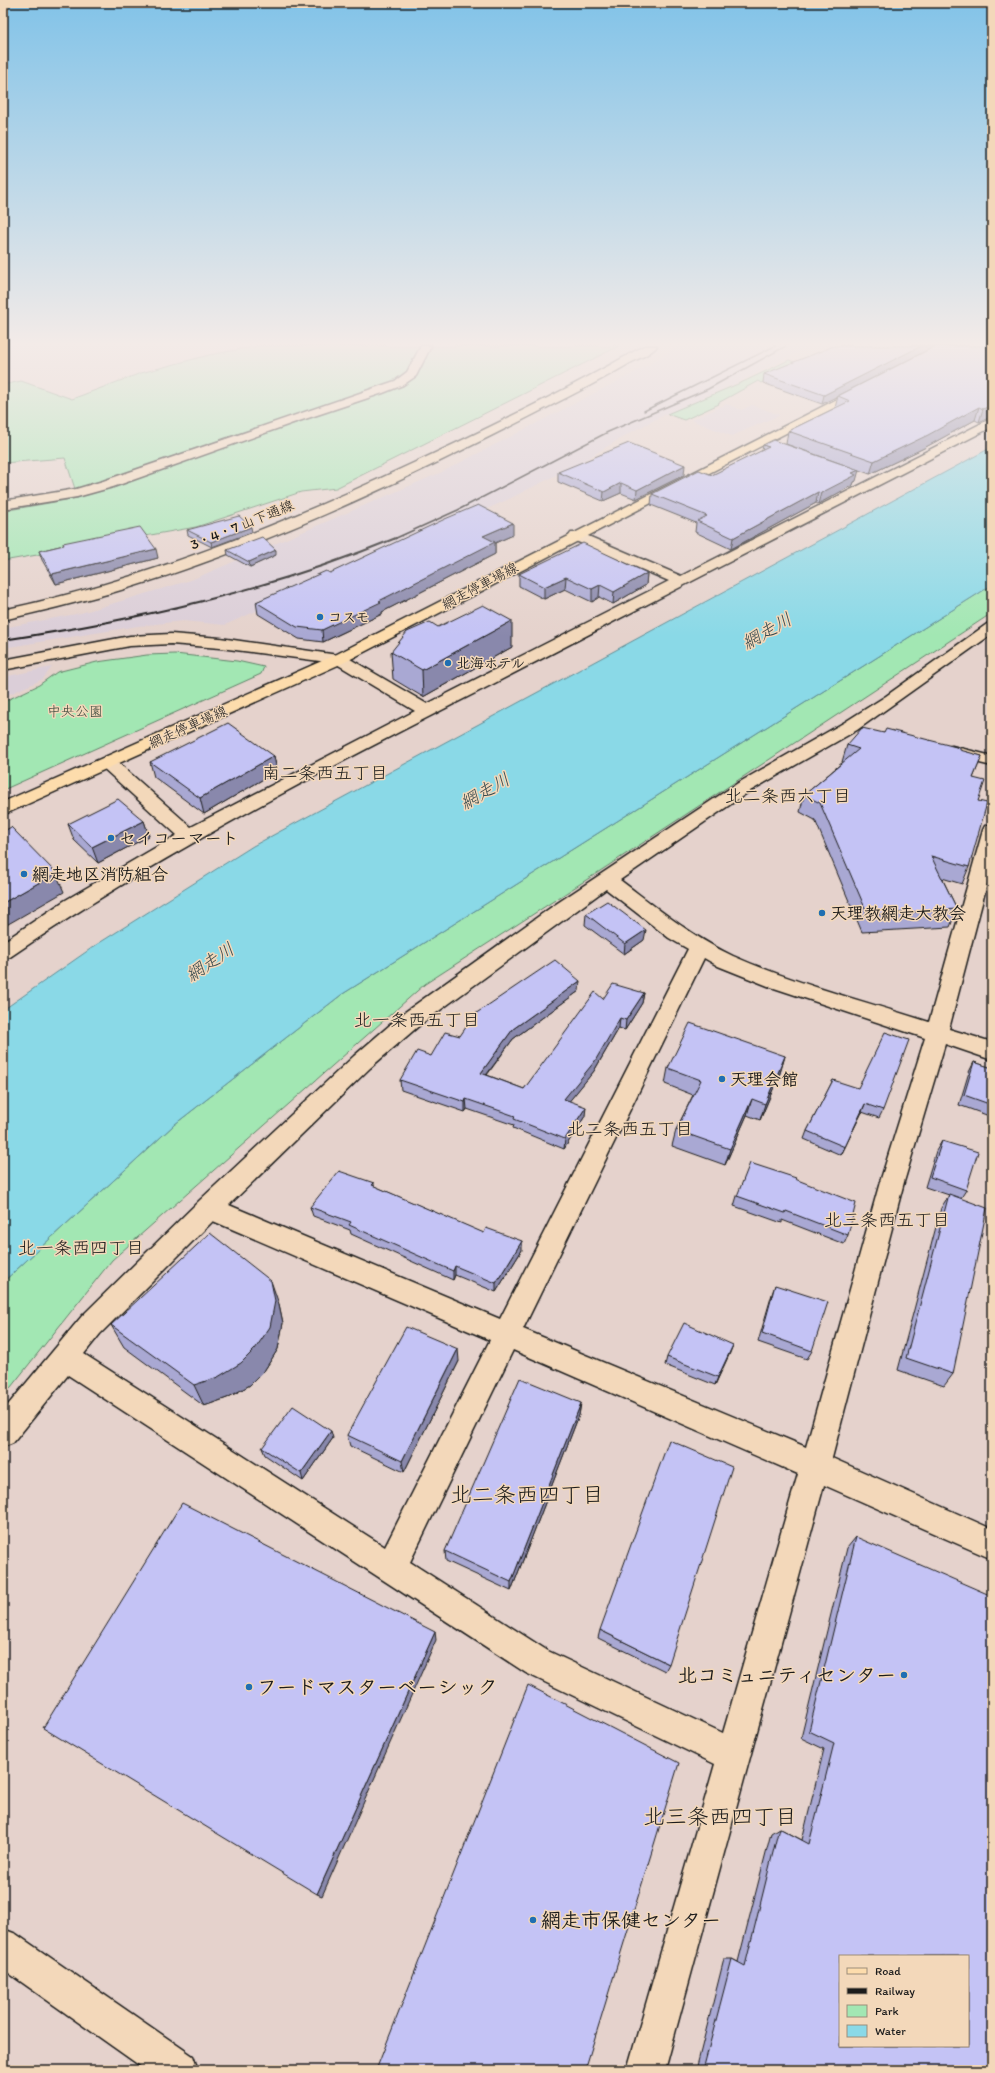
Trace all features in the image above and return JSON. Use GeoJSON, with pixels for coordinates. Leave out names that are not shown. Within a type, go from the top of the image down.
{"type":"FeatureCollection","features":[{"type":"Feature","properties":{"kind":"main road","name":"網走停車場線"},"geometry":{"type":"LineString","coordinates":[[3,810],[339,659],[758,443]]}},
{"type":"Feature","properties":{"kind":"street"},"geometry":{"type":"LineString","coordinates":[[3,505],[70,494],[102,486],[226,443]]}},
{"type":"Feature","properties":{"kind":"street","name":"3・4・7 山下通線"},"geometry":{"type":"LineString","coordinates":[[3,615],[85,596],[154,576],[219,553],[358,494],[467,443]]}},
{"type":"Feature","properties":{"kind":"street"},"geometry":{"type":"LineString","coordinates":[[766,443],[775,446]]}},
{"type":"Feature","properties":{"kind":"street"},"geometry":{"type":"LineString","coordinates":[[3,952],[71,906],[189,836],[427,711],[952,443]]}},
{"type":"Feature","properties":{"kind":"street"},"geometry":{"type":"LineString","coordinates":[[861,477],[875,482]]}},
{"type":"Feature","properties":{"kind":"street"},"geometry":{"type":"LineString","coordinates":[[576,536],[681,582]]}},
{"type":"Feature","properties":{"kind":"street"},"geometry":{"type":"LineString","coordinates":[[3,1433],[91,1325],[209,1208],[362,1062],[413,1018],[606,880],[744,787],[851,726],[924,677],[992,627]]}},
{"type":"Feature","properties":{"kind":"street"},"geometry":{"type":"LineString","coordinates":[[3,664],[130,641],[171,639],[220,642],[339,659],[427,711]]}},
{"type":"Feature","properties":{"kind":"street"},"geometry":{"type":"LineString","coordinates":[[851,726],[873,731]]}},
{"type":"Feature","properties":{"kind":"street"},"geometry":{"type":"LineString","coordinates":[[940,748],[992,761]]}},
{"type":"Feature","properties":{"kind":"street"},"geometry":{"type":"LineString","coordinates":[[108,763],[189,836]]}},
{"type":"Feature","properties":{"kind":"street"},"geometry":{"type":"LineString","coordinates":[[646,2070],[815,1466],[892,1182],[937,1032],[992,830]]}},
{"type":"Feature","properties":{"kind":"street"},"geometry":{"type":"LineString","coordinates":[[606,880],[676,933],[725,961],[775,981],[992,1051]]}},
{"type":"Feature","properties":{"kind":"street"},"geometry":{"type":"LineString","coordinates":[[391,1568],[699,947]]}},
{"type":"Feature","properties":{"kind":"street"},"geometry":{"type":"LineString","coordinates":[[209,1208],[815,1466],[992,1544]]}},
{"type":"Feature","properties":{"kind":"street"},"geometry":{"type":"LineString","coordinates":[[64,1357],[537,1662],[734,1756]]}},
{"type":"Feature","properties":{"kind":"street"},"geometry":{"type":"LineString","coordinates":[[3,1947],[178,2070]]}},
{"type":"Feature","properties":{"kind":"shaded area"},"geometry":{"type":"Polygon","coordinates":[[[499,443],[614,443],[580,463],[507,500],[225,625],[183,621],[138,626],[3,648],[3,628],[81,613],[191,580],[442,472],[499,443]]]}},
{"type":"Feature","properties":{"kind":"shaded area"},"geometry":{"type":"Polygon","coordinates":[[[52,667],[43,679],[3,697],[3,677],[52,667]]]}},
{"type":"Feature","properties":{"kind":"green space"},"geometry":{"type":"Polygon","coordinates":[[[3,443],[426,443],[336,488],[301,492],[196,527],[3,561],[3,511],[78,498],[65,458],[3,463],[3,443]]]}},
{"type":"Feature","properties":{"kind":"green space"},"geometry":{"type":"Polygon","coordinates":[[[992,585],[992,613],[597,873],[425,984],[112,1260],[3,1397],[3,1282],[175,1124],[341,995],[992,585]]]}},
{"type":"Feature","properties":{"kind":"green space","name":"中央公園"},"geometry":{"type":"Polygon","coordinates":[[[175,654],[237,661],[264,667],[261,674],[3,790],[3,702],[39,685],[57,672],[97,662],[147,655],[175,654]]]}},
{"type":"Feature","properties":{"kind":"water","name":"網走川"},"geometry":{"type":"Polygon","coordinates":[[[992,447],[992,585],[341,995],[175,1124],[3,1282],[3,1010],[96,945],[253,846],[992,447]]]}},
{"type":"Feature","properties":{"kind":"building"},"geometry":{"type":"Polygon","coordinates":[[[629,443],[685,465],[637,490],[621,483],[604,492],[558,472],[629,443]]]}},
{"type":"Feature","properties":{"kind":"building"},"geometry":{"type":"Polygon","coordinates":[[[768,443],[781,443],[859,470],[852,473],[856,475],[821,493],[818,492],[733,538],[697,521],[707,516],[652,494],[699,470],[712,475],[769,447],[763,445],[768,443]]]}},
{"type":"Feature","properties":{"kind":"building"},"geometry":{"type":"Polygon","coordinates":[[[822,443],[912,443],[874,461],[822,443]]]}},
{"type":"Feature","properties":{"kind":"building"},"geometry":{"type":"Polygon","coordinates":[[[478,505],[513,523],[483,536],[495,542],[379,601],[381,602],[322,630],[297,627],[256,602],[326,571],[330,573],[478,505]]]}},
{"type":"Feature","properties":{"kind":"building"},"geometry":{"type":"Polygon","coordinates":[[[239,516],[251,527],[211,542],[187,530],[239,516]]]}},
{"type":"Feature","properties":{"kind":"building"},"geometry":{"type":"Polygon","coordinates":[[[140,527],[156,549],[52,574],[39,551],[64,545],[63,543],[140,527]]]}},
{"type":"Feature","properties":{"kind":"building"},"geometry":{"type":"Polygon","coordinates":[[[262,537],[276,550],[249,562],[227,550],[262,537]]]}},
{"type":"Feature","properties":{"kind":"building"},"geometry":{"type":"Polygon","coordinates":[[[583,543],[647,573],[614,592],[600,585],[592,589],[566,577],[544,587],[519,574],[583,543]]]}},
{"type":"Feature","properties":{"kind":"building"},"geometry":{"type":"Polygon","coordinates":[[[483,605],[512,621],[422,670],[391,652],[407,632],[430,622],[438,627],[483,605]]]}},
{"type":"Feature","properties":{"kind":"building"},"geometry":{"type":"Polygon","coordinates":[[[228,723],[274,756],[200,798],[150,762],[228,723]]]}},
{"type":"Feature","properties":{"kind":"building"},"geometry":{"type":"Polygon","coordinates":[[[862,728],[884,733],[886,729],[960,748],[960,750],[982,756],[973,778],[985,781],[978,801],[987,803],[969,867],[931,856],[957,909],[868,915],[820,803],[804,795],[859,749],[847,745],[862,728]]]}},
{"type":"Feature","properties":{"kind":"building"},"geometry":{"type":"Polygon","coordinates":[[[118,799],[144,821],[92,847],[68,824],[118,799]]]}},
{"type":"Feature","properties":{"kind":"building"},"geometry":{"type":"Polygon","coordinates":[[[11,827],[56,873],[3,903],[3,832],[11,827]]]}},
{"type":"Feature","properties":{"kind":"building"},"geometry":{"type":"Polygon","coordinates":[[[607,901],[646,930],[625,944],[586,914],[607,901]]]}},
{"type":"Feature","properties":{"kind":"building"},"geometry":{"type":"Polygon","coordinates":[[[555,960],[580,981],[513,1029],[481,1073],[524,1089],[595,992],[603,999],[613,984],[644,993],[626,1020],[620,1018],[595,1061],[564,1099],[586,1107],[565,1139],[514,1119],[515,1116],[466,1099],[465,1102],[400,1080],[417,1051],[431,1056],[445,1032],[460,1036],[475,1014],[555,960]]]}},
{"type":"Feature","properties":{"kind":"building"},"geometry":{"type":"Polygon","coordinates":[[[690,1023],[785,1056],[765,1104],[752,1099],[730,1149],[676,1130],[701,1080],[668,1068],[690,1023]]]}},
{"type":"Feature","properties":{"kind":"building"},"geometry":{"type":"Polygon","coordinates":[[[885,1032],[909,1040],[883,1110],[865,1104],[845,1147],[807,1131],[833,1080],[858,1088],[885,1032]]]}},
{"type":"Feature","properties":{"kind":"building"},"geometry":{"type":"Polygon","coordinates":[[[974,1062],[992,1068],[992,1105],[964,1095],[974,1062]]]}},
{"type":"Feature","properties":{"kind":"building"},"geometry":{"type":"Polygon","coordinates":[[[942,1141],[978,1152],[966,1190],[930,1177],[942,1141]]]}},
{"type":"Feature","properties":{"kind":"building"},"geometry":{"type":"Polygon","coordinates":[[[750,1163],[796,1178],[795,1179],[856,1203],[848,1235],[786,1211],[785,1213],[737,1196],[750,1163]]]}},
{"type":"Feature","properties":{"kind":"building"},"geometry":{"type":"Polygon","coordinates":[[[339,1171],[374,1183],[372,1185],[484,1233],[486,1228],[522,1241],[496,1283],[455,1266],[453,1271],[349,1225],[351,1222],[310,1207],[339,1171]]]}},
{"type":"Feature","properties":{"kind":"building"},"geometry":{"type":"Polygon","coordinates":[[[949,1194],[987,1208],[953,1374],[906,1358],[949,1194]]]}},
{"type":"Feature","properties":{"kind":"building"},"geometry":{"type":"Polygon","coordinates":[[[210,1233],[271,1281],[275,1301],[270,1327],[255,1349],[241,1363],[218,1377],[194,1385],[111,1325],[210,1233]]]}},
{"type":"Feature","properties":{"kind":"building"},"geometry":{"type":"Polygon","coordinates":[[[775,1285],[828,1302],[812,1351],[762,1333],[775,1285]]]}},
{"type":"Feature","properties":{"kind":"building"},"geometry":{"type":"Polygon","coordinates":[[[684,1323],[733,1345],[718,1377],[667,1357],[684,1323]]]}},
{"type":"Feature","properties":{"kind":"building"},"geometry":{"type":"Polygon","coordinates":[[[406,1327],[458,1349],[402,1461],[347,1435],[406,1327]]]}},
{"type":"Feature","properties":{"kind":"building"},"geometry":{"type":"Polygon","coordinates":[[[520,1378],[581,1403],[511,1582],[445,1551],[520,1378]]]}},
{"type":"Feature","properties":{"kind":"building"},"geometry":{"type":"Polygon","coordinates":[[[293,1406],[331,1431],[301,1473],[262,1448],[293,1406]]]}},
{"type":"Feature","properties":{"kind":"building"},"geometry":{"type":"Polygon","coordinates":[[[669,1440],[732,1467],[669,1664],[600,1630],[669,1440]]]}},
{"type":"Feature","properties":{"kind":"building"},"geometry":{"type":"Polygon","coordinates":[[[182,1503],[435,1632],[317,1894],[43,1728],[182,1503]]]}},
{"type":"Feature","properties":{"kind":"building"},"geometry":{"type":"Polygon","coordinates":[[[856,1537],[992,1596],[992,2070],[703,2070],[732,1959],[745,1966],[779,1828],[809,1844],[834,1743],[809,1731],[856,1537]]]}},
{"type":"Feature","properties":{"kind":"building","name":"網走市保健センター"},"geometry":{"type":"Polygon","coordinates":[[[528,1685],[679,1763],[585,2070],[376,2070],[528,1685]]]}},
{"type":"Feature","properties":{"kind":"railway"},"geometry":{"type":"LineString","coordinates":[[394,539],[458,510],[587,443]]}},
{"type":"Feature","properties":{"kind":"railway"},"geometry":{"type":"LineString","coordinates":[[3,640],[104,623],[203,601],[300,573],[396,538]]}},
{"type":"Feature","properties":{"kind":"place","name":"コスモ"},"geometry":{"type":"Point","coordinates":[320,617]}},
{"type":"Feature","properties":{"kind":"place","name":"北海ホテル"},"geometry":{"type":"Point","coordinates":[448,663]}},
{"type":"Feature","properties":{"kind":"place","name":"セイコーマート"},"geometry":{"type":"Point","coordinates":[111,838]}},
{"type":"Feature","properties":{"kind":"place","name":"網走地区消防組合"},"geometry":{"type":"Point","coordinates":[24,874]}},
{"type":"Feature","properties":{"kind":"place","name":"天理教網走大教会"},"geometry":{"type":"Point","coordinates":[822,913]}},
{"type":"Feature","properties":{"kind":"place","name":"天理会館"},"geometry":{"type":"Point","coordinates":[722,1079]}},
{"type":"Feature","properties":{"kind":"place","name":"北コミュニティセンター"},"geometry":{"type":"Point","coordinates":[904,1675]}},
{"type":"Feature","properties":{"kind":"place","name":"フードマスターベーシック"},"geometry":{"type":"Point","coordinates":[249,1687]}},
{"type":"Feature","properties":{"kind":"place","name":"網走市保健センター"},"geometry":{"type":"Point","coordinates":[533,1920]}},
{"type":"Feature","properties":{"kind":"district","name":"南二条西五丁目"},"geometry":{"type":"Point","coordinates":[325,773]}},
{"type":"Feature","properties":{"kind":"district","name":"北二条西六丁目"},"geometry":{"type":"Point","coordinates":[788,796]}},
{"type":"Feature","properties":{"kind":"district","name":"北一条西五丁目"},"geometry":{"type":"Point","coordinates":[417,1020]}},
{"type":"Feature","properties":{"kind":"district","name":"北二条西五丁目"},"geometry":{"type":"Point","coordinates":[630,1129]}},
{"type":"Feature","properties":{"kind":"district","name":"北三条西五丁目"},"geometry":{"type":"Point","coordinates":[887,1220]}},
{"type":"Feature","properties":{"kind":"district","name":"北一条西四丁目"},"geometry":{"type":"Point","coordinates":[81,1248]}},
{"type":"Feature","properties":{"kind":"district","name":"北二条西四丁目"},"geometry":{"type":"Point","coordinates":[527,1494]}},
{"type":"Feature","properties":{"kind":"district","name":"北三条西四丁目"},"geometry":{"type":"Point","coordinates":[720,1816]}}]}
